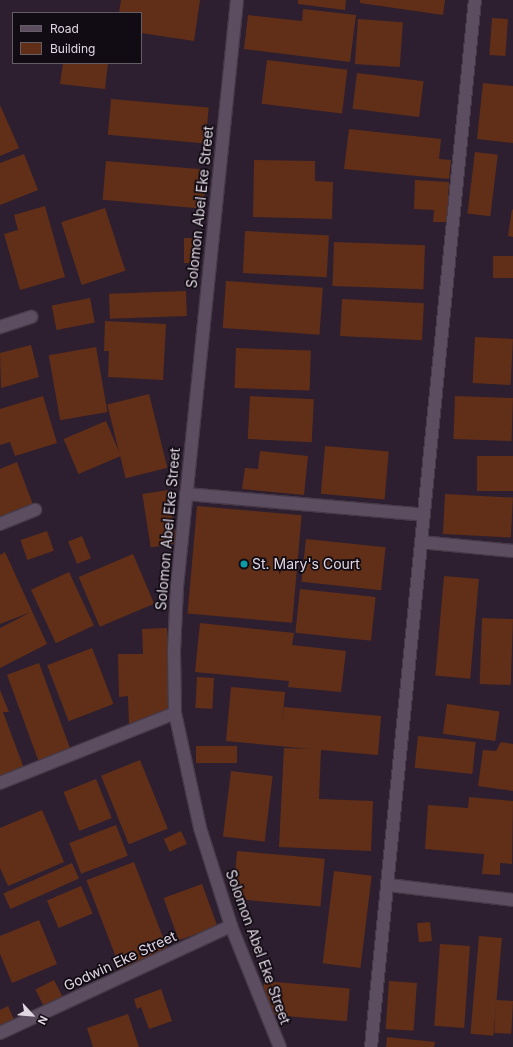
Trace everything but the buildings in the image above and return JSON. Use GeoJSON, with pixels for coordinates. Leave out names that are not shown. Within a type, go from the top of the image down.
{"type":"FeatureCollection","features":[{"type":"Feature","properties":{"kind":"street","name":"Solomon Abel Eke Street"},"geometry":{"type":"LineString","coordinates":[[237,0],[176,587],[174,650],[175,713],[200,828],[231,926],[280,1047]]}},
{"type":"Feature","properties":{"kind":"street"},"geometry":{"type":"LineString","coordinates":[[371,1047],[476,0]]}},
{"type":"Feature","properties":{"kind":"street"},"geometry":{"type":"LineString","coordinates":[[0,328],[31,317]]}},
{"type":"Feature","properties":{"kind":"street"},"geometry":{"type":"LineString","coordinates":[[186,494],[424,515]]}},
{"type":"Feature","properties":{"kind":"street"},"geometry":{"type":"LineString","coordinates":[[0,524],[35,510]]}},
{"type":"Feature","properties":{"kind":"street"},"geometry":{"type":"LineString","coordinates":[[421,542],[513,551]]}},
{"type":"Feature","properties":{"kind":"street"},"geometry":{"type":"LineString","coordinates":[[0,783],[175,713]]}},
{"type":"Feature","properties":{"kind":"street"},"geometry":{"type":"LineString","coordinates":[[388,885],[513,900]]}},
{"type":"Feature","properties":{"kind":"street","name":"Godwin Eke Street"},"geometry":{"type":"LineString","coordinates":[[0,1033],[231,926]]}},
{"type":"Feature","properties":{"kind":"place","name":"St. Mary's Court"},"geometry":{"type":"Point","coordinates":[244,564]}}]}
